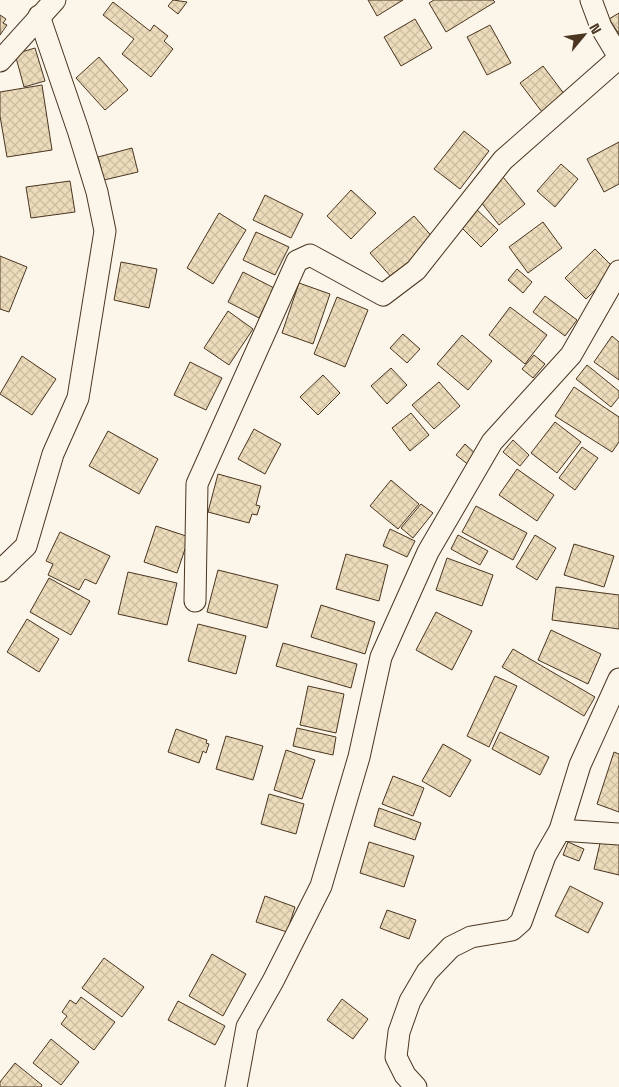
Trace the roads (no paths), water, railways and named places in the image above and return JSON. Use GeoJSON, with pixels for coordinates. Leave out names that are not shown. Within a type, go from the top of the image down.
{"type":"FeatureCollection","features":[{"type":"Feature","properties":{"kind":"street"},"geometry":{"type":"LineString","coordinates":[[0,61],[39,16],[56,0]]}},
{"type":"Feature","properties":{"kind":"street"},"geometry":{"type":"LineString","coordinates":[[195,602],[197,484],[297,261],[310,255],[383,295],[416,270],[503,160],[619,58],[601,27],[591,0]]}},
{"type":"Feature","properties":{"kind":"street"},"geometry":{"type":"LineString","coordinates":[[0,571],[26,546],[53,454],[78,398],[105,231],[97,192],[78,130],[39,16]]}},
{"type":"Feature","properties":{"kind":"street"},"geometry":{"type":"LineString","coordinates":[[236,1087],[247,1027],[273,981],[321,886],[349,794],[381,657],[428,552],[492,442],[571,355],[619,271]]}},
{"type":"Feature","properties":{"kind":"street"},"geometry":{"type":"LineString","coordinates":[[416,1087],[404,1075],[396,1057],[399,1032],[410,1001],[427,972],[451,947],[472,937],[512,930],[521,922],[545,856],[560,830],[580,765],[619,679]]}},
{"type":"Feature","properties":{"kind":"street"},"geometry":{"type":"LineString","coordinates":[[560,830],[619,834]]}}]}
